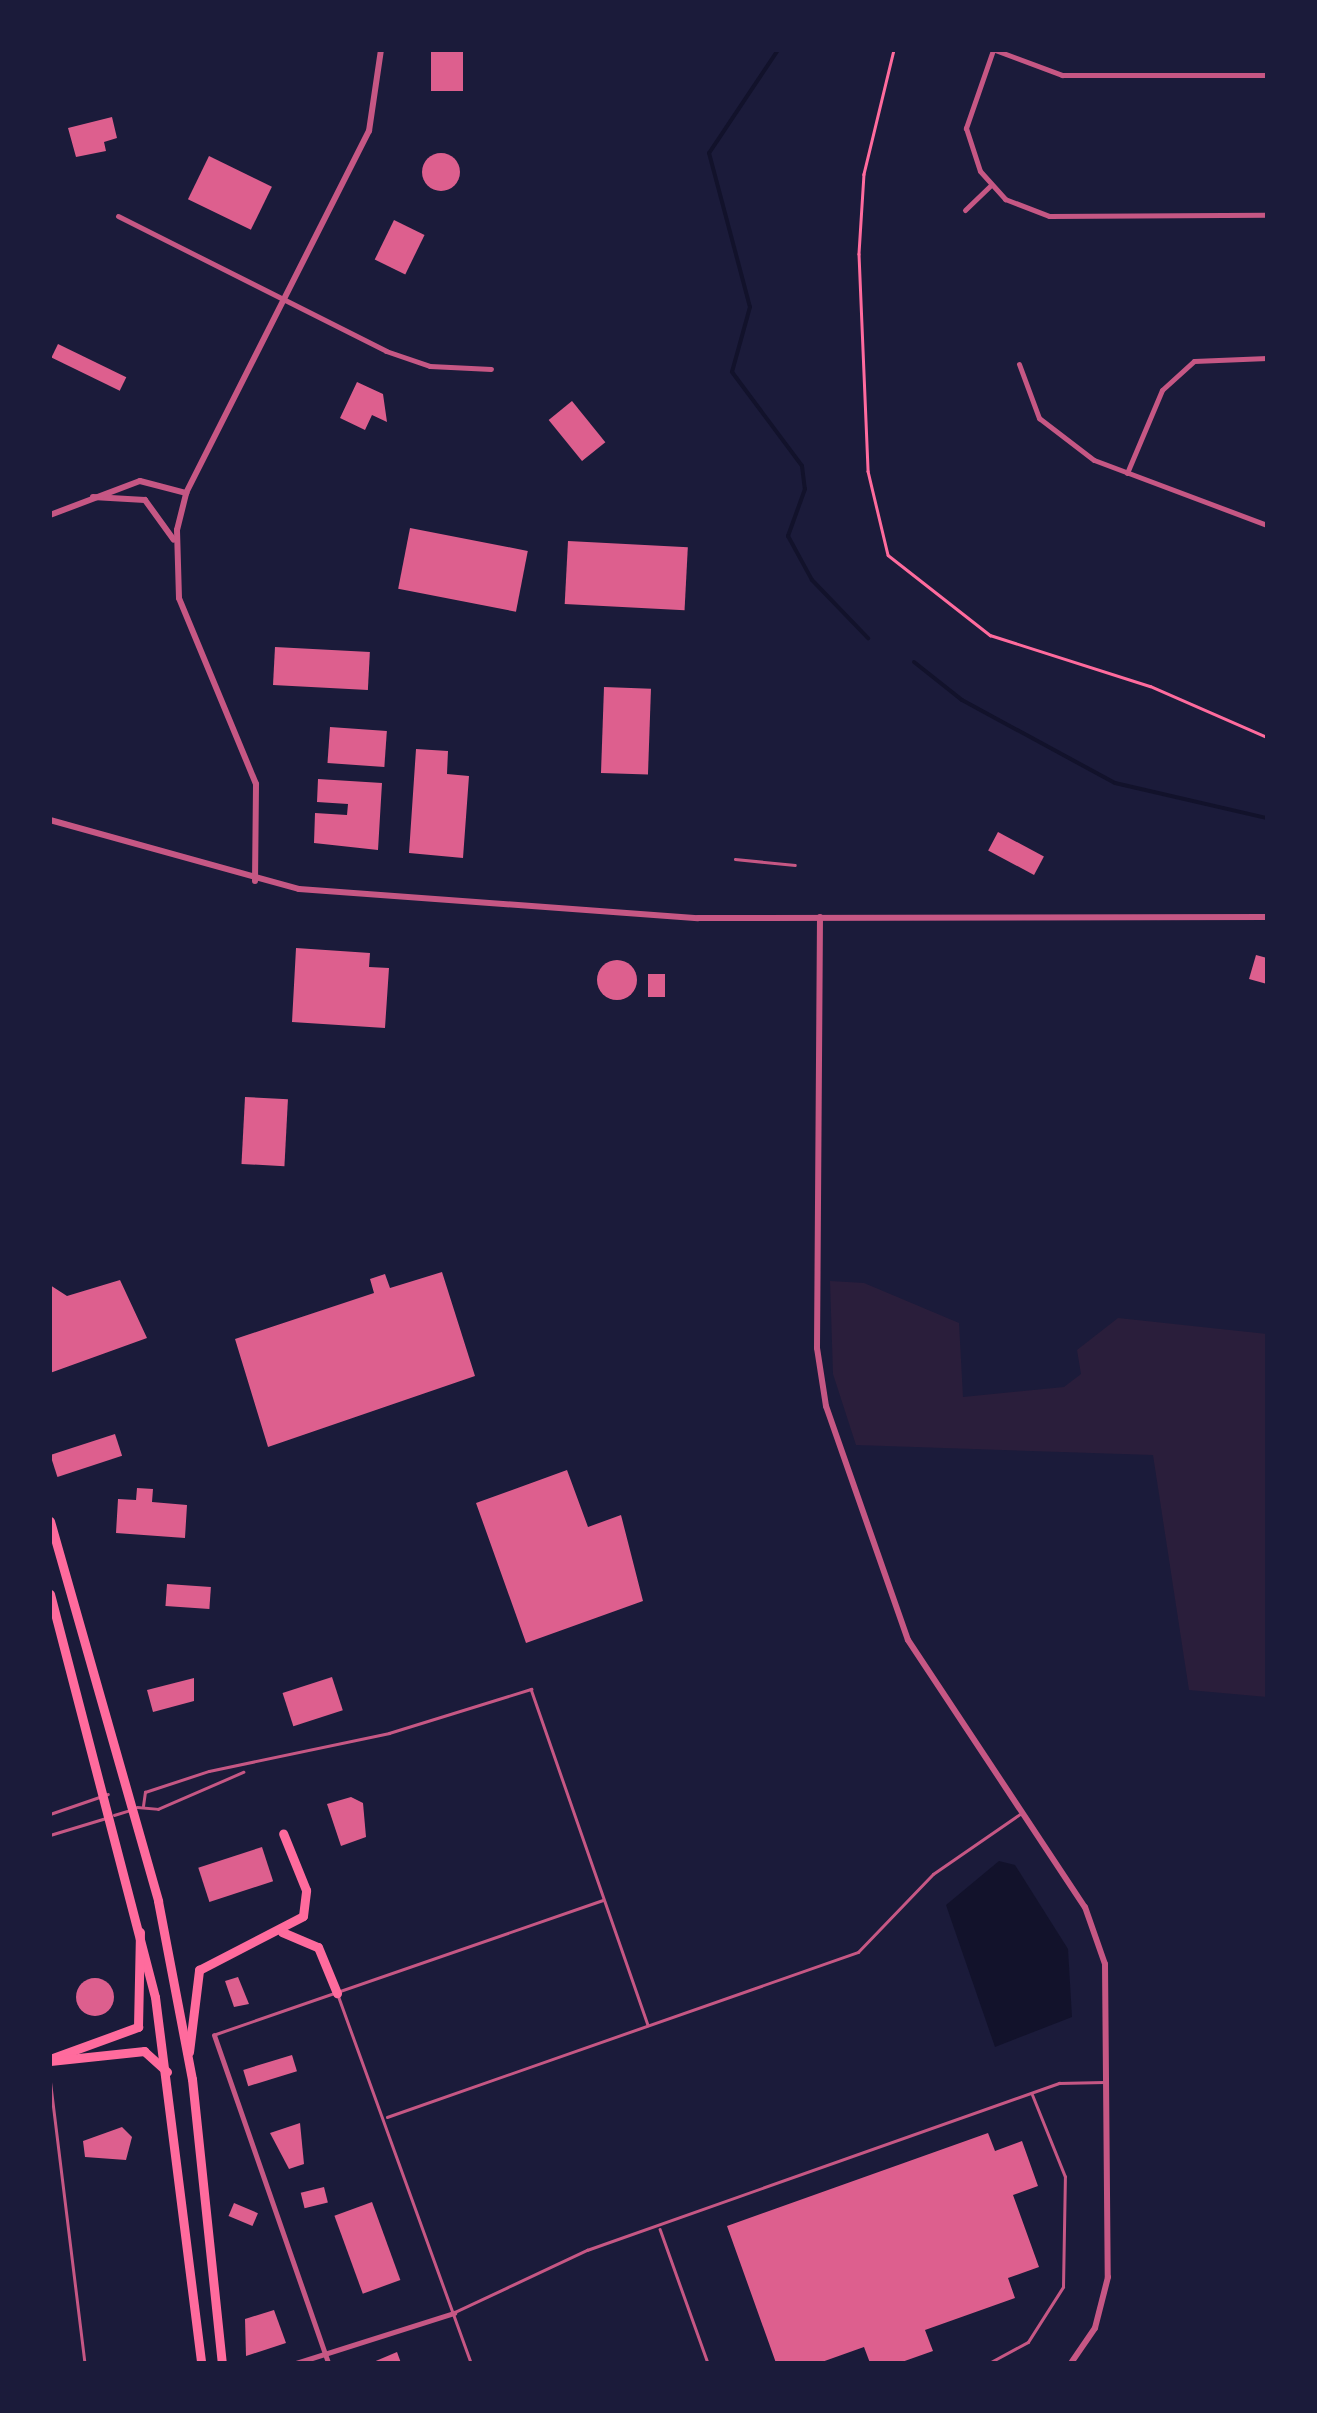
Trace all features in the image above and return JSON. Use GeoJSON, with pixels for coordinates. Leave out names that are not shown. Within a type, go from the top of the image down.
{"type":"FeatureCollection","features":[{"type":"Feature","properties":{"kind":"highway"},"geometry":{"type":"LineString","coordinates":[[50,1522],[139,1807],[188,2055],[222,2363]]}},
{"type":"Feature","properties":{"kind":"highway"},"geometry":{"type":"LineString","coordinates":[[50,1594],[108,1794],[141,1930],[169,2075],[201,2363]]}},
{"type":"Feature","properties":{"kind":"highway"},"geometry":{"type":"LineString","coordinates":[[188,2055],[199,1970],[282,1932],[303,1916],[307,1897],[283,1833]]}},
{"type":"Feature","properties":{"kind":"highway"},"geometry":{"type":"LineString","coordinates":[[50,2060],[138,2027],[141,1930]]}},
{"type":"Feature","properties":{"kind":"highway"},"geometry":{"type":"LineString","coordinates":[[282,1932],[318,1946],[338,1993]]}},
{"type":"Feature","properties":{"kind":"highway"},"geometry":{"type":"LineString","coordinates":[[50,2060],[144,2051],[169,2075]]}},
{"type":"Feature","properties":{"kind":"street"},"geometry":{"type":"LineString","coordinates":[[255,882],[256,784],[180,598],[176,543],[186,493],[369,131],[380,50]]}},
{"type":"Feature","properties":{"kind":"street"},"geometry":{"type":"LineString","coordinates":[[1267,76],[1062,75],[994,50],[966,128],[990,186],[1050,216],[1267,214]]}},
{"type":"Feature","properties":{"kind":"street"},"geometry":{"type":"LineString","coordinates":[[965,210],[990,186]]}},
{"type":"Feature","properties":{"kind":"street"},"geometry":{"type":"LineString","coordinates":[[118,216],[404,359],[491,369]]}},
{"type":"Feature","properties":{"kind":"street"},"geometry":{"type":"LineString","coordinates":[[1127,473],[1162,390],[1194,361],[1267,358]]}},
{"type":"Feature","properties":{"kind":"street"},"geometry":{"type":"LineString","coordinates":[[1019,364],[1039,418],[1127,473],[1267,525]]}},
{"type":"Feature","properties":{"kind":"street"},"geometry":{"type":"LineString","coordinates":[[50,515],[140,482],[186,493]]}},
{"type":"Feature","properties":{"kind":"street"},"geometry":{"type":"LineString","coordinates":[[92,497],[145,500],[176,543]]}},
{"type":"Feature","properties":{"kind":"street"},"geometry":{"type":"LineString","coordinates":[[50,820],[255,882],[698,918],[1267,917]]}},
{"type":"Feature","properties":{"kind":"street"},"geometry":{"type":"LineString","coordinates":[[820,917],[820,1378],[908,1640],[1022,1812],[1100,1942],[1107,2082],[1105,2296],[1072,2363]]}},
{"type":"Feature","properties":{"kind":"street"},"geometry":{"type":"LineString","coordinates":[[214,2034],[328,2363]]}},
{"type":"Feature","properties":{"kind":"street"},"geometry":{"type":"LineString","coordinates":[[296,2363],[454,2312]]}},
{"type":"Feature","properties":{"kind":"lane"},"geometry":{"type":"LineString","coordinates":[[735,859],[795,864]]}},
{"type":"Feature","properties":{"kind":"lane"},"geometry":{"type":"LineString","coordinates":[[139,1807],[145,1792],[531,1689],[648,2026]]}},
{"type":"Feature","properties":{"kind":"lane"},"geometry":{"type":"LineString","coordinates":[[50,1835],[139,1807],[158,1809],[239,1780],[244,1768]]}},
{"type":"Feature","properties":{"kind":"lane"},"geometry":{"type":"LineString","coordinates":[[50,1814],[108,1794]]}},
{"type":"Feature","properties":{"kind":"lane"},"geometry":{"type":"LineString","coordinates":[[387,2117],[858,1952],[933,1874],[1022,1812]]}},
{"type":"Feature","properties":{"kind":"lane"},"geometry":{"type":"LineString","coordinates":[[214,2034],[338,1993],[355,1979],[602,1900]]}},
{"type":"Feature","properties":{"kind":"lane"},"geometry":{"type":"LineString","coordinates":[[338,1993],[387,2117],[471,2363]]}},
{"type":"Feature","properties":{"kind":"lane"},"geometry":{"type":"LineString","coordinates":[[50,2078],[85,2363]]}},
{"type":"Feature","properties":{"kind":"lane"},"geometry":{"type":"LineString","coordinates":[[454,2312],[556,2262],[1031,2093],[1107,2082]]}},
{"type":"Feature","properties":{"kind":"lane"},"geometry":{"type":"LineString","coordinates":[[989,2363],[1028,2342],[1063,2287],[1065,2177],[1031,2093]]}},
{"type":"Feature","properties":{"kind":"lane"},"geometry":{"type":"LineString","coordinates":[[660,2228],[708,2363]]}},
{"type":"Feature","properties":{"kind":"path"},"geometry":{"type":"LineString","coordinates":[[894,50],[864,174],[860,254],[868,470],[888,555],[990,635],[1150,686],[1267,738]]}},
{"type":"Feature","properties":{"kind":"shaded area"},"geometry":{"type":"Polygon","coordinates":[[[830,1281],[864,1283],[959,1323],[963,1397],[1064,1387],[1081,1374],[1077,1350],[1118,1318],[1267,1334],[1267,1697],[1189,1690],[1153,1455],[856,1445],[833,1374],[830,1281]]]}},
{"type":"Feature","properties":{"kind":"shaded area"},"geometry":{"type":"Polygon","coordinates":[[[999,1861],[1015,1865],[1068,1949],[1072,2017],[995,2047],[946,1905],[999,1861]]]}},
{"type":"Feature","properties":{"kind":"building"},"geometry":{"type":"Polygon","coordinates":[[[431,50],[463,50],[463,91],[431,91],[431,50]]]}},
{"type":"Feature","properties":{"kind":"building"},"geometry":{"type":"Polygon","coordinates":[[[112,117],[117,138],[104,142],[106,151],[76,157],[68,128],[112,117]]]}},
{"type":"Feature","properties":{"kind":"building"},"geometry":{"type":"Polygon","coordinates":[[[441,153],[454,159],[460,172],[454,185],[441,191],[428,185],[422,172],[428,159],[441,153]]]}},
{"type":"Feature","properties":{"kind":"building"},"geometry":{"type":"Polygon","coordinates":[[[209,156],[272,187],[251,230],[188,199],[209,156]]]}},
{"type":"Feature","properties":{"kind":"building"},"geometry":{"type":"Polygon","coordinates":[[[394,220],[425,235],[405,274],[375,260],[394,220]]]}},
{"type":"Feature","properties":{"kind":"building"},"geometry":{"type":"Polygon","coordinates":[[[58,344],[126,377],[120,391],[51,357],[58,344]]]}},
{"type":"Feature","properties":{"kind":"building"},"geometry":{"type":"Polygon","coordinates":[[[357,382],[383,394],[387,422],[372,415],[365,430],[340,418],[357,382]]]}},
{"type":"Feature","properties":{"kind":"building"},"geometry":{"type":"Polygon","coordinates":[[[572,401],[605,442],[582,461],[549,420],[572,401]]]}},
{"type":"Feature","properties":{"kind":"building"},"geometry":{"type":"Polygon","coordinates":[[[410,528],[528,551],[516,612],[398,589],[410,528]]]}},
{"type":"Feature","properties":{"kind":"building"},"geometry":{"type":"Polygon","coordinates":[[[568,541],[688,547],[685,610],[565,604],[568,541]]]}},
{"type":"Feature","properties":{"kind":"building"},"geometry":{"type":"Polygon","coordinates":[[[275,647],[370,652],[368,690],[273,685],[275,647]]]}},
{"type":"Feature","properties":{"kind":"building"},"geometry":{"type":"Polygon","coordinates":[[[604,687],[651,689],[648,775],[601,773],[604,687]]]}},
{"type":"Feature","properties":{"kind":"building"},"geometry":{"type":"Polygon","coordinates":[[[330,727],[387,731],[384,767],[327,763],[330,727]]]}},
{"type":"Feature","properties":{"kind":"building"},"geometry":{"type":"Polygon","coordinates":[[[416,749],[448,751],[447,774],[469,776],[463,858],[409,853],[416,749]]]}},
{"type":"Feature","properties":{"kind":"building"},"geometry":{"type":"Polygon","coordinates":[[[318,779],[382,783],[378,850],[314,843],[315,813],[347,815],[348,804],[317,802],[318,779]]]}},
{"type":"Feature","properties":{"kind":"building"},"geometry":{"type":"Polygon","coordinates":[[[998,832],[1044,856],[1034,875],[988,851],[998,832]]]}},
{"type":"Feature","properties":{"kind":"building"},"geometry":{"type":"Polygon","coordinates":[[[296,948],[370,953],[369,967],[389,968],[385,1028],[292,1022],[296,948]]]}},
{"type":"Feature","properties":{"kind":"building"},"geometry":{"type":"Polygon","coordinates":[[[1256,955],[1267,958],[1267,984],[1249,979],[1256,955]]]}},
{"type":"Feature","properties":{"kind":"building"},"geometry":{"type":"Polygon","coordinates":[[[617,960],[631,966],[637,980],[631,994],[617,1000],[603,994],[597,980],[603,966],[617,960]]]}},
{"type":"Feature","properties":{"kind":"building"},"geometry":{"type":"Polygon","coordinates":[[[648,974],[665,974],[665,997],[648,997],[648,974]]]}},
{"type":"Feature","properties":{"kind":"building"},"geometry":{"type":"Polygon","coordinates":[[[245,1097],[288,1099],[284,1166],[241,1164],[245,1097]]]}},
{"type":"Feature","properties":{"kind":"building"},"geometry":{"type":"Polygon","coordinates":[[[442,1272],[475,1376],[268,1447],[235,1339],[374,1293],[370,1279],[385,1274],[390,1288],[442,1272]]]}},
{"type":"Feature","properties":{"kind":"building"},"geometry":{"type":"Polygon","coordinates":[[[120,1280],[147,1338],[50,1373],[50,1285],[67,1296],[120,1280]]]}},
{"type":"Feature","properties":{"kind":"building"},"geometry":{"type":"Polygon","coordinates":[[[115,1434],[122,1456],[57,1477],[50,1455],[115,1434]]]}},
{"type":"Feature","properties":{"kind":"building"},"geometry":{"type":"Polygon","coordinates":[[[567,1470],[588,1527],[621,1515],[643,1601],[526,1643],[476,1503],[567,1470]]]}},
{"type":"Feature","properties":{"kind":"building"},"geometry":{"type":"Polygon","coordinates":[[[137,1488],[153,1489],[152,1502],[187,1505],[185,1538],[116,1533],[118,1499],[136,1500],[137,1488]]]}},
{"type":"Feature","properties":{"kind":"building"},"geometry":{"type":"Polygon","coordinates":[[[167,1584],[211,1587],[209,1609],[165,1606],[167,1584]]]}},
{"type":"Feature","properties":{"kind":"building"},"geometry":{"type":"Polygon","coordinates":[[[332,1677],[343,1710],[293,1726],[283,1693],[332,1677]]]}},
{"type":"Feature","properties":{"kind":"building"},"geometry":{"type":"Polygon","coordinates":[[[194,1678],[194,1701],[153,1712],[147,1690],[194,1678]]]}},
{"type":"Feature","properties":{"kind":"building"},"geometry":{"type":"Polygon","coordinates":[[[351,1797],[363,1803],[366,1837],[341,1846],[327,1804],[351,1797]]]}},
{"type":"Feature","properties":{"kind":"building"},"geometry":{"type":"Polygon","coordinates":[[[262,1847],[273,1881],[209,1902],[198,1868],[262,1847]]]}},
{"type":"Feature","properties":{"kind":"building"},"geometry":{"type":"Polygon","coordinates":[[[238,1977],[249,2004],[234,2007],[225,1981],[238,1977]]]}},
{"type":"Feature","properties":{"kind":"building"},"geometry":{"type":"Polygon","coordinates":[[[95,1978],[108,1984],[114,1997],[108,2010],[95,2016],[82,2010],[76,1997],[82,1984],[95,1978]]]}},
{"type":"Feature","properties":{"kind":"building"},"geometry":{"type":"Polygon","coordinates":[[[292,2055],[297,2071],[248,2086],[243,2070],[292,2055]]]}},
{"type":"Feature","properties":{"kind":"building"},"geometry":{"type":"Polygon","coordinates":[[[300,2123],[304,2164],[289,2169],[270,2133],[300,2123]]]}},
{"type":"Feature","properties":{"kind":"building"},"geometry":{"type":"Polygon","coordinates":[[[122,2127],[132,2137],[126,2160],[85,2157],[83,2141],[122,2127]]]}},
{"type":"Feature","properties":{"kind":"building"},"geometry":{"type":"Polygon","coordinates":[[[988,2133],[995,2151],[1022,2141],[1038,2186],[1013,2195],[1039,2267],[1008,2278],[1015,2298],[925,2330],[933,2351],[899,2363],[870,2363],[864,2347],[819,2363],[776,2363],[727,2226],[988,2133]]]}},
{"type":"Feature","properties":{"kind":"building"},"geometry":{"type":"Polygon","coordinates":[[[324,2187],[328,2203],[305,2208],[301,2193],[324,2187]]]}},
{"type":"Feature","properties":{"kind":"building"},"geometry":{"type":"Polygon","coordinates":[[[372,2202],[400,2280],[363,2294],[334,2216],[372,2202]]]}},
{"type":"Feature","properties":{"kind":"building"},"geometry":{"type":"Polygon","coordinates":[[[234,2203],[258,2213],[252,2226],[229,2216],[234,2203]]]}},
{"type":"Feature","properties":{"kind":"building"},"geometry":{"type":"Polygon","coordinates":[[[274,2310],[286,2343],[246,2356],[245,2319],[274,2310]]]}},
{"type":"Feature","properties":{"kind":"building"},"geometry":{"type":"Polygon","coordinates":[[[397,2352],[401,2363],[371,2363],[397,2352]]]}},
{"type":"Feature","properties":{"kind":"waterway"},"geometry":{"type":"LineString","coordinates":[[778,50],[709,153],[750,307],[732,372],[802,466],[805,489],[788,536],[812,580],[868,638]]}},
{"type":"Feature","properties":{"kind":"waterway"},"geometry":{"type":"LineString","coordinates":[[914,662],[962,700],[1115,783],[1267,818]]}}]}
